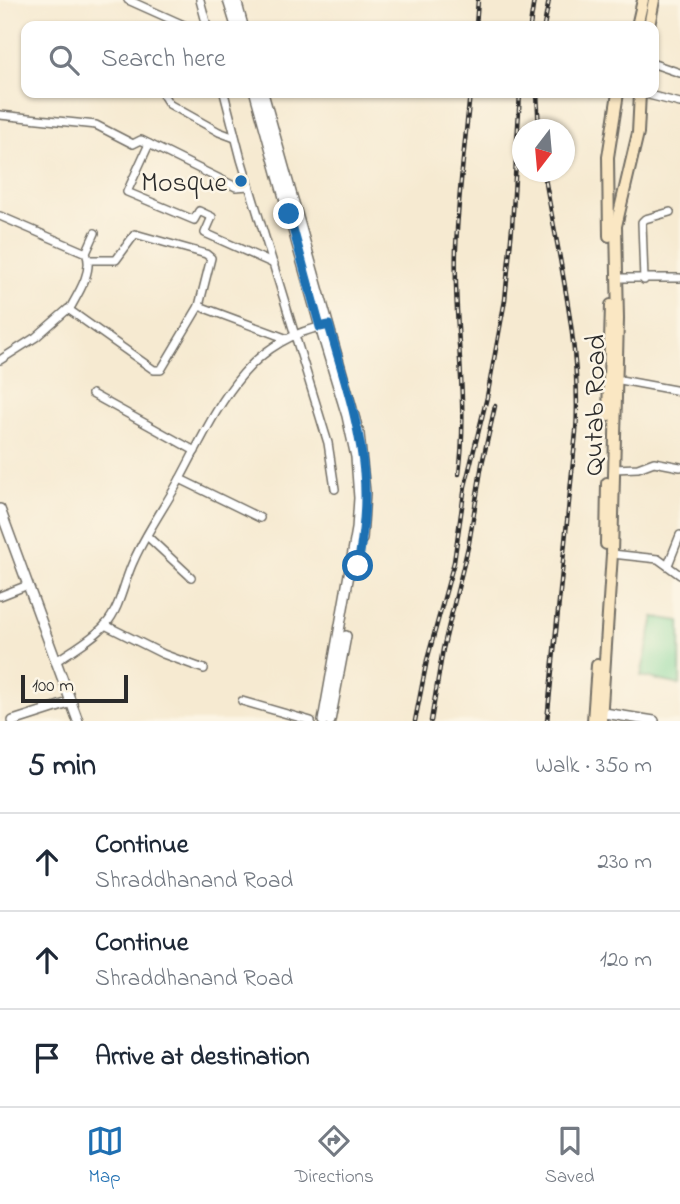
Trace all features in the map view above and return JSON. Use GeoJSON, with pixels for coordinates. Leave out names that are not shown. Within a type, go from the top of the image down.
{"type":"FeatureCollection","features":[{"type":"Feature","properties":{"kind":"main road"},"geometry":{"type":"LineString","coordinates":[[638,21],[643,0]]}},
{"type":"Feature","properties":{"kind":"main road"},"geometry":{"type":"LineString","coordinates":[[650,21],[654,0]]}},
{"type":"Feature","properties":{"kind":"main road","name":"Qutab Road"},"geometry":{"type":"LineString","coordinates":[[597,716],[607,559],[605,522],[617,278],[608,157],[617,98]]}},
{"type":"Feature","properties":{"kind":"main road","name":"Qutab Road"},"geometry":{"type":"LineString","coordinates":[[597,716],[612,554],[613,225],[638,133],[640,98]]}},
{"type":"Feature","properties":{"kind":"street"},"geometry":{"type":"LineString","coordinates":[[128,0],[175,21]]}},
{"type":"Feature","properties":{"kind":"street"},"geometry":{"type":"LineString","coordinates":[[200,0],[206,21]]}},
{"type":"Feature","properties":{"kind":"street"},"geometry":{"type":"LineString","coordinates":[[228,0],[234,21]]}},
{"type":"Feature","properties":{"kind":"street"},"geometry":{"type":"LineString","coordinates":[[236,0],[242,21]]}},
{"type":"Feature","properties":{"kind":"street"},"geometry":{"type":"LineString","coordinates":[[659,66],[680,73]]}},
{"type":"Feature","properties":{"kind":"street"},"geometry":{"type":"LineString","coordinates":[[165,98],[169,104],[235,138]]}},
{"type":"Feature","properties":{"kind":"street"},"geometry":{"type":"LineString","coordinates":[[225,98],[328,443],[335,489]]}},
{"type":"Feature","properties":{"kind":"street"},"geometry":{"type":"LineString","coordinates":[[257,98],[293,213]]}},
{"type":"Feature","properties":{"kind":"street"},"geometry":{"type":"LineString","coordinates":[[264,98],[356,457],[359,498],[354,558],[323,721]]}},
{"type":"Feature","properties":{"kind":"street"},"geometry":{"type":"LineString","coordinates":[[659,98],[680,103]]}},
{"type":"Feature","properties":{"kind":"street"},"geometry":{"type":"LineString","coordinates":[[0,115],[96,125],[134,144],[141,140],[236,187],[250,186]]}},
{"type":"Feature","properties":{"kind":"street"},"geometry":{"type":"LineString","coordinates":[[149,144],[127,192],[194,220],[199,211],[212,218],[205,233],[274,264]]}},
{"type":"Feature","properties":{"kind":"street"},"geometry":{"type":"LineString","coordinates":[[645,280],[642,222],[670,212]]}},
{"type":"Feature","properties":{"kind":"street"},"geometry":{"type":"LineString","coordinates":[[0,216],[87,257],[116,260],[135,234],[206,254],[211,258],[199,306],[163,368],[156,371],[69,310]]}},
{"type":"Feature","properties":{"kind":"street"},"geometry":{"type":"LineString","coordinates":[[0,360],[36,337],[69,310],[88,269],[87,257],[95,233]]}},
{"type":"Feature","properties":{"kind":"street"},"geometry":{"type":"LineString","coordinates":[[617,278],[680,278]]}},
{"type":"Feature","properties":{"kind":"street"},"geometry":{"type":"LineString","coordinates":[[199,306],[285,338]]}},
{"type":"Feature","properties":{"kind":"street"},"geometry":{"type":"LineString","coordinates":[[55,662],[105,625],[147,536],[223,399],[236,381],[262,355],[285,338],[324,326]]}},
{"type":"Feature","properties":{"kind":"street"},"geometry":{"type":"LineString","coordinates":[[324,326],[359,434],[365,492],[364,525],[358,566],[330,721]]}},
{"type":"Feature","properties":{"kind":"street"},"geometry":{"type":"LineString","coordinates":[[612,379],[680,391]]}},
{"type":"Feature","properties":{"kind":"street"},"geometry":{"type":"LineString","coordinates":[[92,394],[195,450]]}},
{"type":"Feature","properties":{"kind":"street"},"geometry":{"type":"LineString","coordinates":[[614,469],[638,468],[654,462],[680,467]]}},
{"type":"Feature","properties":{"kind":"street"},"geometry":{"type":"LineString","coordinates":[[180,479],[260,518]]}},
{"type":"Feature","properties":{"kind":"street"},"geometry":{"type":"LineString","coordinates":[[0,509],[78,721]]}},
{"type":"Feature","properties":{"kind":"street"},"geometry":{"type":"LineString","coordinates":[[668,565],[680,535]]}},
{"type":"Feature","properties":{"kind":"street"},"geometry":{"type":"LineString","coordinates":[[147,536],[191,577]]}},
{"type":"Feature","properties":{"kind":"street"},"geometry":{"type":"LineString","coordinates":[[612,554],[646,556],[668,565],[680,575]]}},
{"type":"Feature","properties":{"kind":"street"},"geometry":{"type":"LineString","coordinates":[[0,596],[27,585]]}},
{"type":"Feature","properties":{"kind":"street"},"geometry":{"type":"LineString","coordinates":[[105,625],[163,654],[204,669]]}},
{"type":"Feature","properties":{"kind":"street"},"geometry":{"type":"LineString","coordinates":[[242,701],[306,720]]}},
{"type":"Feature","properties":{"kind":"street"},"geometry":{"type":"LineString","coordinates":[[13,721],[32,718],[72,702]]}},
{"type":"Feature","properties":{"kind":"street"},"geometry":{"type":"LineString","coordinates":[[597,716],[654,721]]}},
{"type":"Feature","properties":{"kind":"green space"},"geometry":{"type":"Polygon","coordinates":[[[654,617],[680,621],[680,685],[641,676],[654,617]]]}},
{"type":"Feature","properties":{"kind":"railway"},"geometry":{"type":"LineString","coordinates":[[476,21],[478,0]]}},
{"type":"Feature","properties":{"kind":"railway"},"geometry":{"type":"LineString","coordinates":[[531,21],[534,0]]}},
{"type":"Feature","properties":{"kind":"railway"},"geometry":{"type":"LineString","coordinates":[[545,21],[549,0]]}},
{"type":"Feature","properties":{"kind":"railway"},"geometry":{"type":"LineString","coordinates":[[459,474],[462,390],[456,248],[469,98]]}},
{"type":"Feature","properties":{"kind":"railway"},"geometry":{"type":"LineString","coordinates":[[415,721],[427,660],[454,562],[465,486],[487,397],[505,300],[520,98]]}},
{"type":"Feature","properties":{"kind":"railway"},"geometry":{"type":"LineString","coordinates":[[537,98],[538,119]]}},
{"type":"Feature","properties":{"kind":"railway"},"geometry":{"type":"LineString","coordinates":[[546,182],[568,302],[577,400],[547,721]]}},
{"type":"Feature","properties":{"kind":"railway"},"geometry":{"type":"LineString","coordinates":[[431,721],[443,649],[469,543],[495,406]]}},
{"type":"Feature","properties":{"kind":"place","name":"Mosque"},"geometry":{"type":"Point","coordinates":[241,181]}},
{"type":"Feature","properties":{"kind":"route"},"geometry":{"type":"LineString","coordinates":[[289,214],[320,327],[329,325],[359,434],[365,492],[364,525],[358,566]]}}]}
